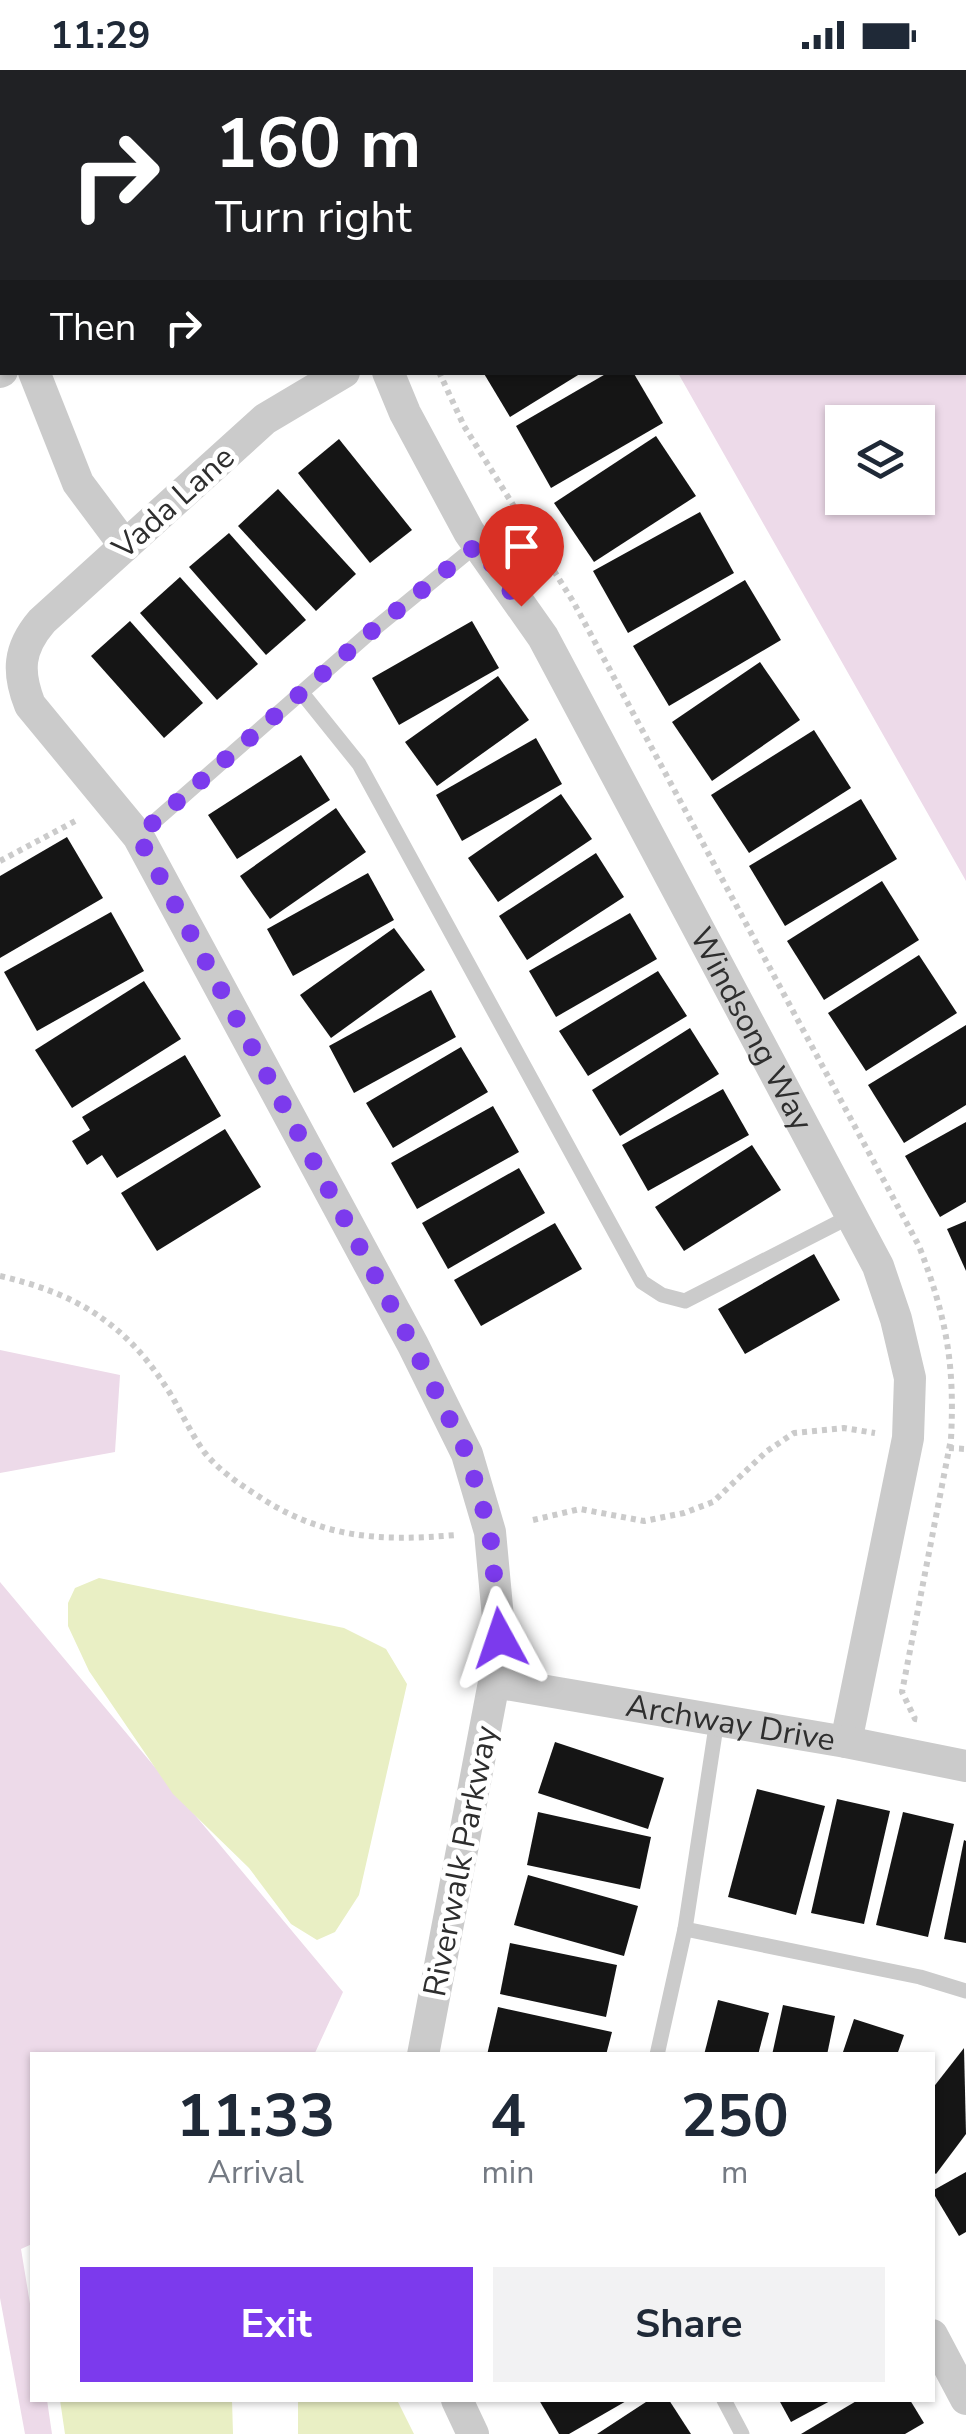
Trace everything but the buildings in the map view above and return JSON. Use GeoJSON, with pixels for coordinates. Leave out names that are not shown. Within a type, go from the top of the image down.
{"type":"FeatureCollection","features":[{"type":"Feature","properties":{"kind":"street"},"geometry":{"type":"LineString","coordinates":[[35,375],[78,483],[125,546]]}},
{"type":"Feature","properties":{"kind":"street","name":"Vada Lane"},"geometry":{"type":"LineString","coordinates":[[21,653],[28,636],[42,621],[265,419],[339,375]]}},
{"type":"Feature","properties":{"kind":"street","name":"Windsong Way"},"geometry":{"type":"LineString","coordinates":[[389,375],[404,413],[478,544],[543,638],[878,1266],[896,1319],[910,1378],[908,1438],[846,1742]]}},
{"type":"Feature","properties":{"kind":"street","name":"Riverwalk Parkway"},"geometry":{"type":"LineString","coordinates":[[21,653],[22,684],[30,705],[138,836],[413,1346],[467,1454],[490,1532],[500,1638],[424,2052]]}},
{"type":"Feature","properties":{"kind":"street","name":"Archway Drive"},"geometry":{"type":"LineString","coordinates":[[494,1682],[966,1766]]}},
{"type":"Feature","properties":{"kind":"street"},"geometry":{"type":"LineString","coordinates":[[935,2341],[966,2399]]}},
{"type":"Feature","properties":{"kind":"street"},"geometry":{"type":"LineString","coordinates":[[458,2402],[473,2434]]}},
{"type":"Feature","properties":{"kind":"lane"},"geometry":{"type":"LineString","coordinates":[[138,836],[478,544]]}},
{"type":"Feature","properties":{"kind":"lane"},"geometry":{"type":"LineString","coordinates":[[302,693],[359,764],[642,1282],[662,1295],[684,1302],[851,1216]]}},
{"type":"Feature","properties":{"kind":"lane"},"geometry":{"type":"LineString","coordinates":[[657,2052],[685,1928],[718,1720]]}},
{"type":"Feature","properties":{"kind":"lane"},"geometry":{"type":"LineString","coordinates":[[685,1928],[920,1977],[966,1991]]}},
{"type":"Feature","properties":{"kind":"lane"},"geometry":{"type":"LineString","coordinates":[[725,2402],[742,2434]]}},
{"type":"Feature","properties":{"kind":"path"},"geometry":{"type":"LineString","coordinates":[[0,861],[89,813]]}},
{"type":"Feature","properties":{"kind":"path"},"geometry":{"type":"LineString","coordinates":[[0,1276],[34,1284],[106,1318],[139,1349],[206,1453],[232,1479],[279,1511],[316,1528],[372,1537],[460,1535]]}},
{"type":"Feature","properties":{"kind":"path"},"geometry":{"type":"LineString","coordinates":[[533,1520],[580,1509],[644,1521],[684,1513],[713,1502],[767,1451],[794,1433],[844,1428],[884,1434]]}},
{"type":"Feature","properties":{"kind":"path"},"geometry":{"type":"LineString","coordinates":[[949,1448],[966,1449]]}},
{"type":"Feature","properties":{"kind":"shaded area"},"geometry":{"type":"Polygon","coordinates":[[[679,375],[966,375],[966,881],[679,375]]]}},
{"type":"Feature","properties":{"kind":"shaded area"},"geometry":{"type":"Polygon","coordinates":[[[0,1350],[120,1375],[115,1452],[0,1473],[0,1350]]]}},
{"type":"Feature","properties":{"kind":"shaded area"},"geometry":{"type":"Polygon","coordinates":[[[99,1578],[344,1628],[386,1649],[407,1684],[359,1895],[335,1932],[317,1940],[291,1924],[249,1868],[173,1794],[89,1671],[68,1626],[68,1603],[75,1588],[99,1578]]]}},
{"type":"Feature","properties":{"kind":"shaded area"},"geometry":{"type":"Polygon","coordinates":[[[0,1582],[343,1992],[315,2052],[30,2052],[30,2245],[21,2249],[30,2304],[30,2402],[47,2402],[52,2434],[25,2434],[0,2298],[0,1582]]]}},
{"type":"Feature","properties":{"kind":"shaded area"},"geometry":{"type":"Polygon","coordinates":[[[60,2402],[232,2402],[233,2434],[65,2434],[60,2402]]]}},
{"type":"Feature","properties":{"kind":"shaded area"},"geometry":{"type":"Polygon","coordinates":[[[298,2402],[398,2402],[414,2434],[298,2434],[298,2402]]]}},
{"type":"Feature","properties":{"kind":"route"},"geometry":{"type":"LineString","coordinates":[[500,1638],[490,1532],[467,1454],[413,1346],[138,836],[367,635],[478,544],[521,606]]}}]}
